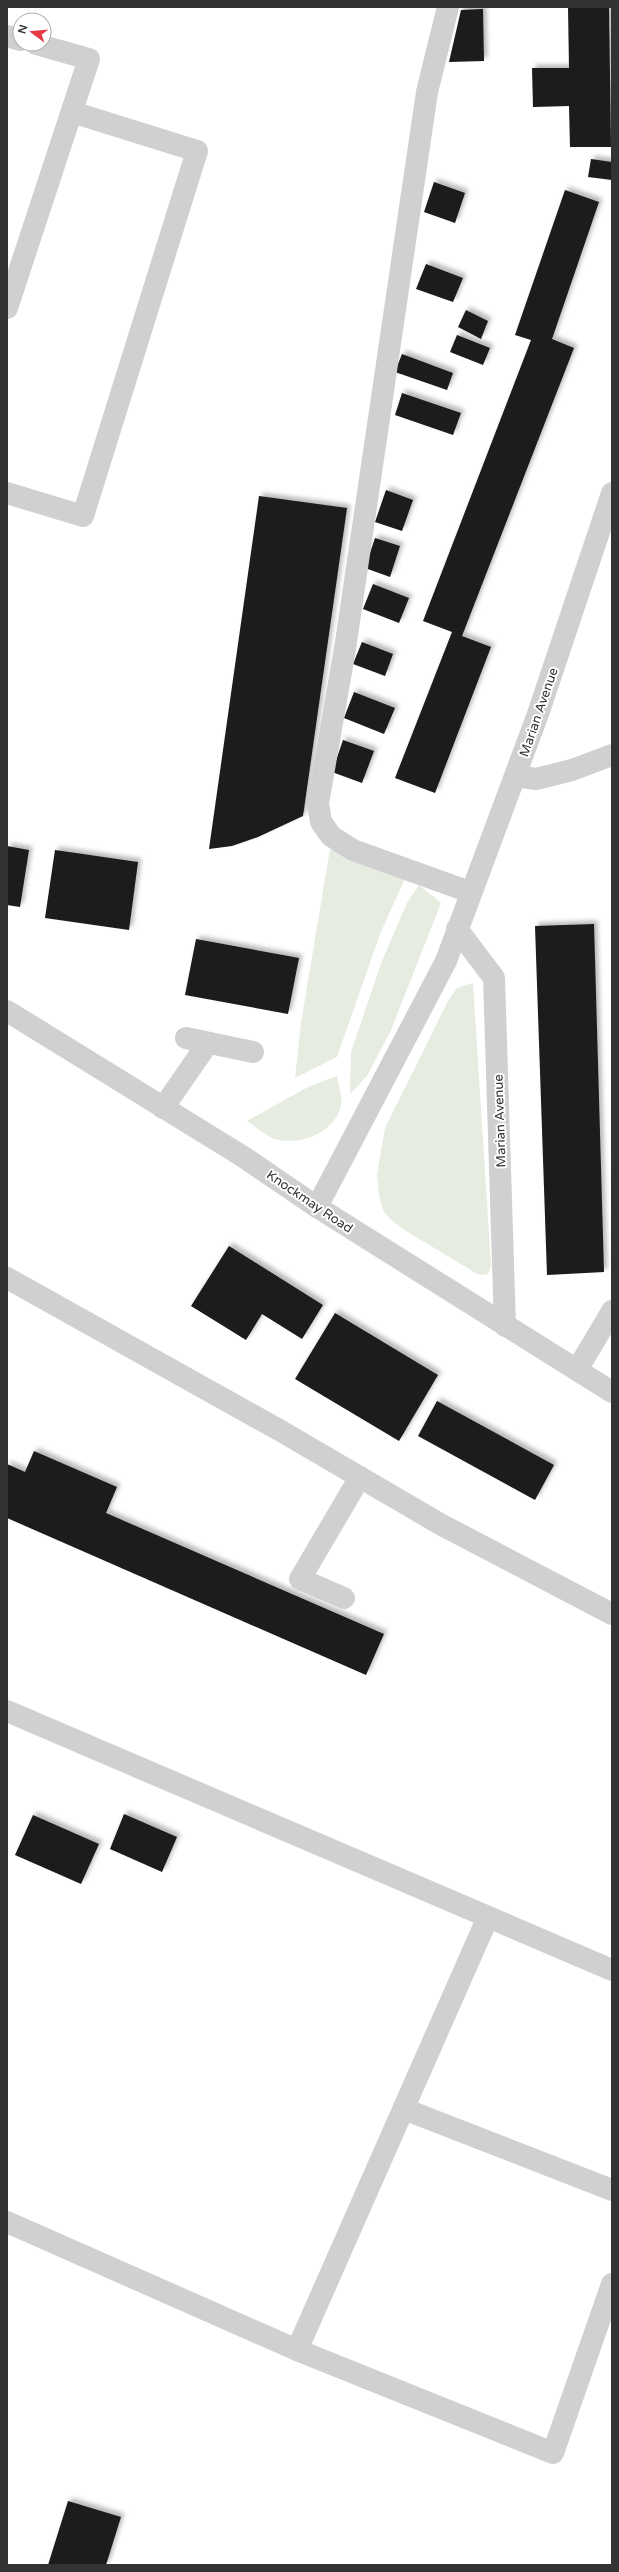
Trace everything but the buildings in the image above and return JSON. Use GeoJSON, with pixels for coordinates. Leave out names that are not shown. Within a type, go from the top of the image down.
{"type":"FeatureCollection","features":[{"type":"Feature","properties":{"kind":"street"},"geometry":{"type":"LineString","coordinates":[[448,7],[426,100],[345,649],[318,803],[321,822],[331,836],[353,850],[470,892]]}},
{"type":"Feature","properties":{"kind":"street"},"geometry":{"type":"LineString","coordinates":[[7,308],[89,59],[52,49]]}},
{"type":"Feature","properties":{"kind":"street"},"geometry":{"type":"LineString","coordinates":[[7,493],[83,516],[198,151],[72,112]]}},
{"type":"Feature","properties":{"kind":"street","name":"Marian Avenue"},"geometry":{"type":"LineString","coordinates":[[317,1207],[442,967],[516,776],[612,493]]}},
{"type":"Feature","properties":{"kind":"street"},"geometry":{"type":"LineString","coordinates":[[516,776],[536,779],[572,770],[612,755]]}},
{"type":"Feature","properties":{"kind":"street","name":"Marian Avenue"},"geometry":{"type":"LineString","coordinates":[[457,929],[494,978],[505,1326]]}},
{"type":"Feature","properties":{"kind":"street","name":"Knockmay Road"},"geometry":{"type":"LineString","coordinates":[[7,1011],[242,1156],[317,1207],[612,1392]]}},
{"type":"Feature","properties":{"kind":"street"},"geometry":{"type":"LineString","coordinates":[[186,1038],[253,1052]]}},
{"type":"Feature","properties":{"kind":"street"},"geometry":{"type":"LineString","coordinates":[[163,1108],[208,1043]]}},
{"type":"Feature","properties":{"kind":"street"},"geometry":{"type":"LineString","coordinates":[[7,1278],[360,1477],[440,1524],[612,1614]]}},
{"type":"Feature","properties":{"kind":"street"},"geometry":{"type":"LineString","coordinates":[[577,1370],[612,1311]]}},
{"type":"Feature","properties":{"kind":"street"},"geometry":{"type":"LineString","coordinates":[[344,1598],[300,1579],[360,1477]]}},
{"type":"Feature","properties":{"kind":"street"},"geometry":{"type":"LineString","coordinates":[[7,1711],[612,1970]]}},
{"type":"Feature","properties":{"kind":"street"},"geometry":{"type":"LineString","coordinates":[[297,2350],[488,1917]]}},
{"type":"Feature","properties":{"kind":"street"},"geometry":{"type":"LineString","coordinates":[[404,2109],[612,2190]]}},
{"type":"Feature","properties":{"kind":"street"},"geometry":{"type":"LineString","coordinates":[[7,2222],[297,2350],[553,2453],[612,2284]]}},
{"type":"Feature","properties":{"kind":"shaded area"},"geometry":{"type":"Polygon","coordinates":[[[330,849],[406,876],[380,934],[337,1057],[295,1078],[301,1023],[330,849]]]}},
{"type":"Feature","properties":{"kind":"shaded area"},"geometry":{"type":"Polygon","coordinates":[[[419,885],[441,903],[391,1030],[367,1076],[350,1094],[351,1052],[382,961],[407,903],[419,885]]]}},
{"type":"Feature","properties":{"kind":"shaded area"},"geometry":{"type":"Polygon","coordinates":[[[473,983],[491,1265],[488,1274],[479,1275],[406,1231],[390,1219],[383,1210],[379,1195],[377,1175],[385,1128],[448,1001],[457,988],[473,983]]]}},
{"type":"Feature","properties":{"kind":"shaded area"},"geometry":{"type":"Polygon","coordinates":[[[337,1076],[341,1096],[341,1106],[331,1124],[315,1135],[295,1141],[275,1139],[247,1121],[310,1086],[337,1076]]]}}]}
